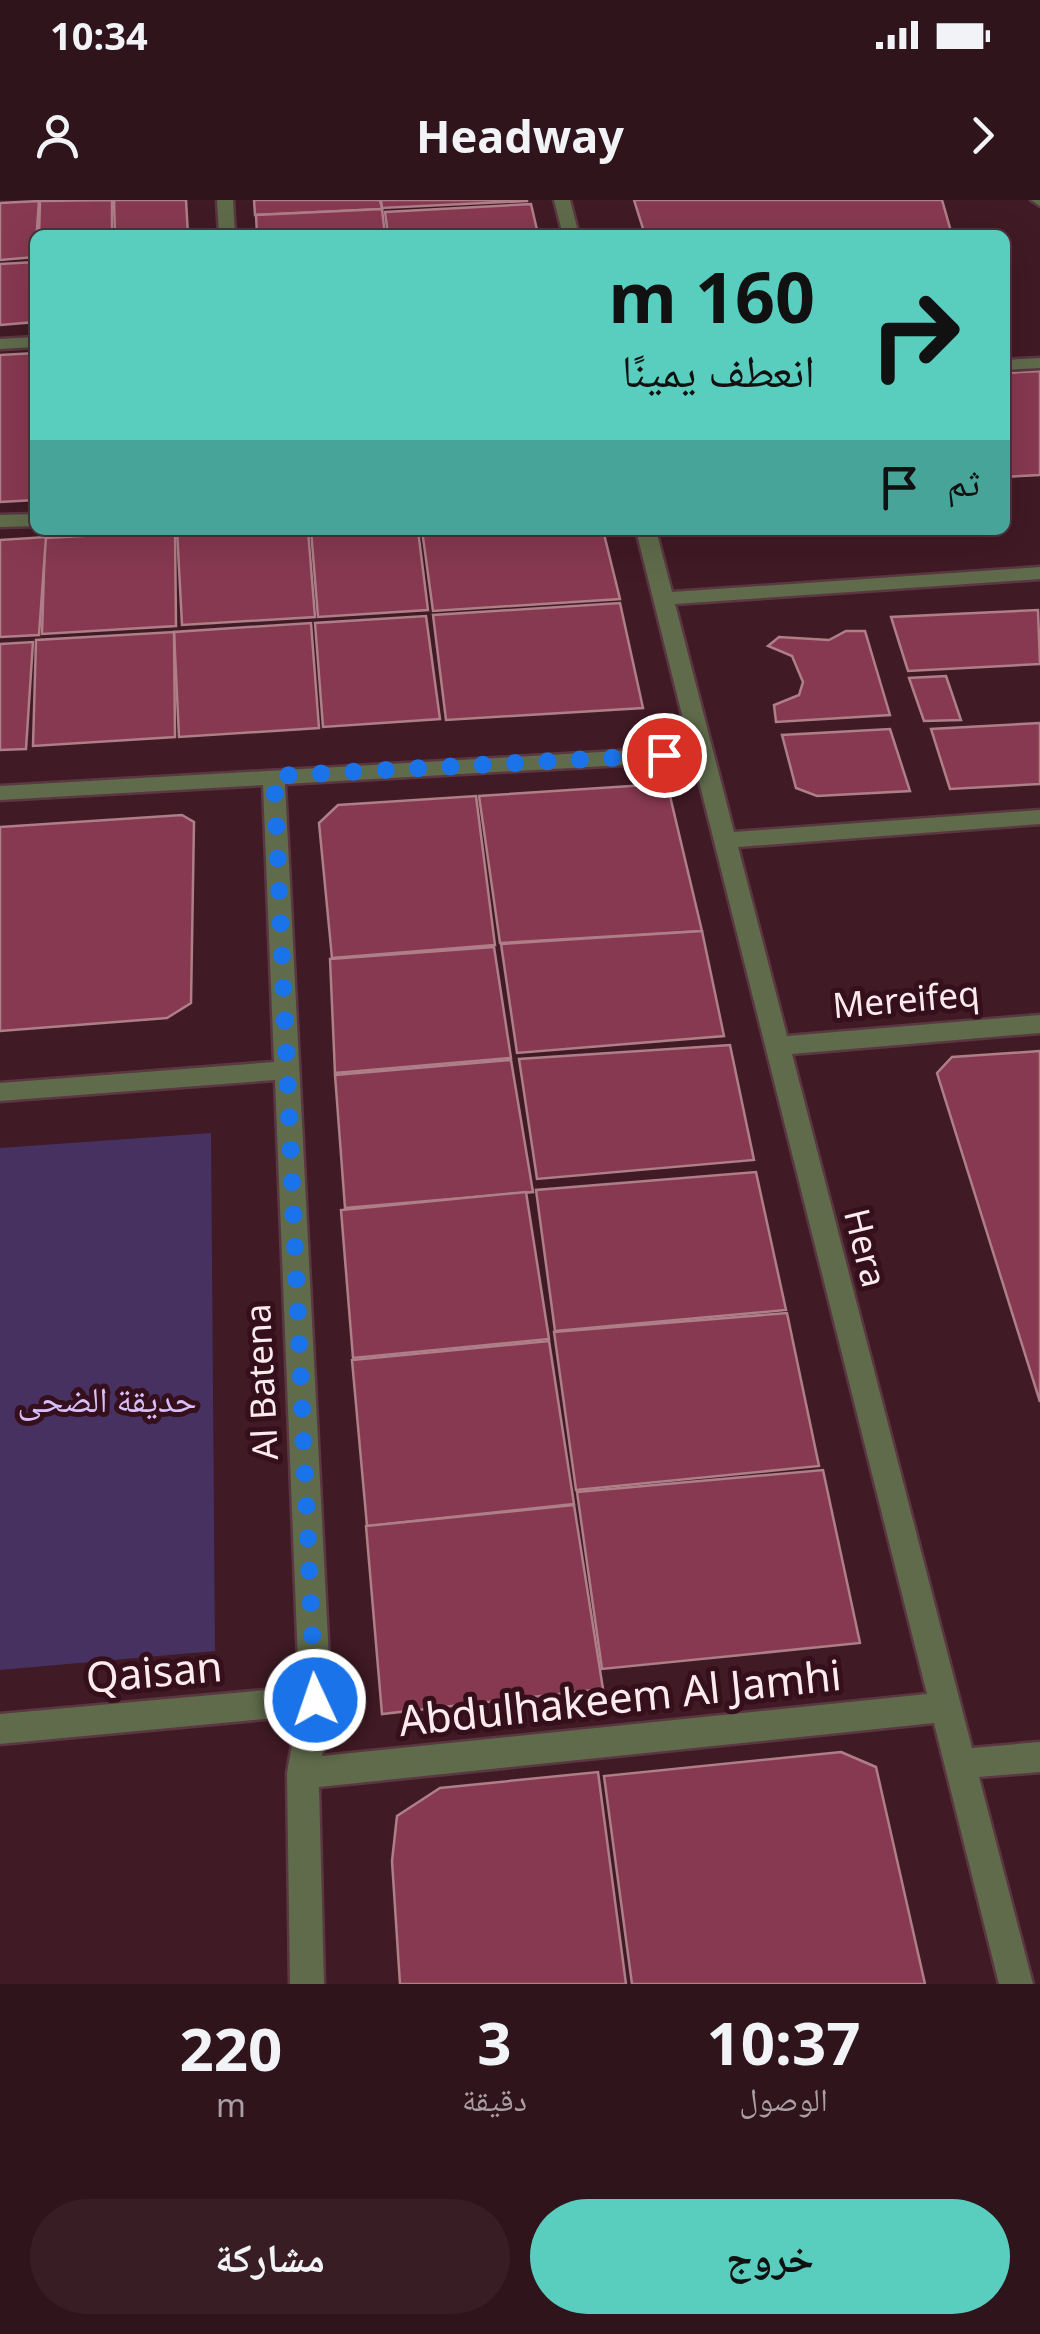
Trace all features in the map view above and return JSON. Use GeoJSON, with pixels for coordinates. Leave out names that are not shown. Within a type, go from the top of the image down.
{"type":"FeatureCollection","features":[{"type":"Feature","properties":{"kind":"street"},"geometry":{"type":"LineString","coordinates":[[225,200],[227,230]]}},
{"type":"Feature","properties":{"kind":"street"},"geometry":{"type":"LineString","coordinates":[[562,200],[570,230]]}},
{"type":"Feature","properties":{"kind":"street"},"geometry":{"type":"LineString","coordinates":[[0,344],[30,342]]}},
{"type":"Feature","properties":{"kind":"street"},"geometry":{"type":"LineString","coordinates":[[1010,365],[1040,363]]}},
{"type":"Feature","properties":{"kind":"street"},"geometry":{"type":"LineString","coordinates":[[0,522],[30,520]]}},
{"type":"Feature","properties":{"kind":"street","name":"Hera"},"geometry":{"type":"LineString","coordinates":[[647,535],[1016,1984]]}},
{"type":"Feature","properties":{"kind":"street"},"geometry":{"type":"LineString","coordinates":[[664,599],[1040,572]]}},
{"type":"Feature","properties":{"kind":"street"},"geometry":{"type":"LineString","coordinates":[[0,793],[703,753]]}},
{"type":"Feature","properties":{"kind":"street","name":"Al Batena"},"geometry":{"type":"LineString","coordinates":[[274,776],[284,1070],[315,1700],[304,1774],[306,1984]]}},
{"type":"Feature","properties":{"kind":"street"},"geometry":{"type":"LineString","coordinates":[[724,840],[1040,817]]}},
{"type":"Feature","properties":{"kind":"street","name":"Mereifeq"},"geometry":{"type":"LineString","coordinates":[[777,1046],[1040,1024]]}},
{"type":"Feature","properties":{"kind":"street"},"geometry":{"type":"LineString","coordinates":[[0,1092],[284,1070]]}},
{"type":"Feature","properties":{"kind":"street","name":"Qaisan"},"geometry":{"type":"LineString","coordinates":[[0,1728],[315,1700]]}},
{"type":"Feature","properties":{"kind":"street","name":"Abdulhakeem Al Jamhi"},"geometry":{"type":"LineString","coordinates":[[304,1774],[945,1707]]}},
{"type":"Feature","properties":{"kind":"street"},"geometry":{"type":"LineString","coordinates":[[960,1764],[1040,1757]]}},
{"type":"Feature","properties":{"kind":"green space","name":"حديقة الضحى"},"geometry":{"type":"Polygon","coordinates":[[[211,1133],[215,1651],[0,1670],[0,1148],[211,1133]]]}},
{"type":"Feature","properties":{"kind":"building"},"geometry":{"type":"Polygon","coordinates":[[[112,200],[112,230],[39,230],[40,201],[112,200]]]}},
{"type":"Feature","properties":{"kind":"building"},"geometry":{"type":"Polygon","coordinates":[[[114,200],[186,200],[188,230],[115,230],[114,200]]]}},
{"type":"Feature","properties":{"kind":"building"},"geometry":{"type":"Polygon","coordinates":[[[254,200],[380,200],[382,209],[255,215],[254,200]]]}},
{"type":"Feature","properties":{"kind":"building"},"geometry":{"type":"Polygon","coordinates":[[[381,200],[527,200],[527,201],[382,208],[381,200]]]}},
{"type":"Feature","properties":{"kind":"building"},"geometry":{"type":"Polygon","coordinates":[[[634,200],[942,200],[951,230],[643,230],[634,200]]]}},
{"type":"Feature","properties":{"kind":"building"},"geometry":{"type":"Polygon","coordinates":[[[39,201],[37,230],[30,230],[30,257],[0,260],[0,203],[39,201]]]}},
{"type":"Feature","properties":{"kind":"building"},"geometry":{"type":"Polygon","coordinates":[[[531,204],[537,230],[387,230],[385,212],[531,204]]]}},
{"type":"Feature","properties":{"kind":"building"},"geometry":{"type":"Polygon","coordinates":[[[382,209],[384,230],[257,230],[256,215],[382,209]]]}},
{"type":"Feature","properties":{"kind":"building"},"geometry":{"type":"Polygon","coordinates":[[[30,262],[30,322],[0,325],[0,264],[30,262]]]}},
{"type":"Feature","properties":{"kind":"building"},"geometry":{"type":"Polygon","coordinates":[[[30,353],[30,500],[0,502],[0,355],[30,353]]]}},
{"type":"Feature","properties":{"kind":"building"},"geometry":{"type":"Polygon","coordinates":[[[1040,371],[1040,475],[1010,477],[1010,373],[1040,371]]]}},
{"type":"Feature","properties":{"kind":"building"},"geometry":{"type":"Polygon","coordinates":[[[175,535],[176,626],[42,634],[45,538],[175,535]]]}},
{"type":"Feature","properties":{"kind":"building"},"geometry":{"type":"Polygon","coordinates":[[[177,535],[308,535],[315,617],[182,625],[177,535]]]}},
{"type":"Feature","properties":{"kind":"building"},"geometry":{"type":"Polygon","coordinates":[[[311,535],[419,535],[428,610],[318,617],[311,535]]]}},
{"type":"Feature","properties":{"kind":"building"},"geometry":{"type":"Polygon","coordinates":[[[423,535],[604,535],[620,599],[433,611],[423,535]]]}},
{"type":"Feature","properties":{"kind":"building"},"geometry":{"type":"Polygon","coordinates":[[[46,537],[39,635],[0,637],[0,540],[46,537]]]}},
{"type":"Feature","properties":{"kind":"building"},"geometry":{"type":"Polygon","coordinates":[[[620,603],[643,708],[446,720],[433,615],[620,603]]]}},
{"type":"Feature","properties":{"kind":"building"},"geometry":{"type":"Polygon","coordinates":[[[1038,610],[1040,664],[908,671],[891,617],[1038,610]]]}},
{"type":"Feature","properties":{"kind":"building"},"geometry":{"type":"Polygon","coordinates":[[[426,616],[440,719],[323,727],[315,623],[426,616]]]}},
{"type":"Feature","properties":{"kind":"building"},"geometry":{"type":"Polygon","coordinates":[[[311,623],[319,728],[179,737],[174,632],[311,623]]]}},
{"type":"Feature","properties":{"kind":"building"},"geometry":{"type":"Polygon","coordinates":[[[846,631],[865,631],[890,715],[776,722],[774,705],[799,695],[803,682],[792,656],[768,646],[779,637],[829,640],[846,631]]]}},
{"type":"Feature","properties":{"kind":"building"},"geometry":{"type":"Polygon","coordinates":[[[174,632],[175,737],[33,746],[36,640],[174,632]]]}},
{"type":"Feature","properties":{"kind":"building"},"geometry":{"type":"Polygon","coordinates":[[[33,642],[26,749],[0,750],[0,644],[33,642]]]}},
{"type":"Feature","properties":{"kind":"building"},"geometry":{"type":"Polygon","coordinates":[[[946,676],[961,720],[924,721],[909,678],[946,676]]]}},
{"type":"Feature","properties":{"kind":"building"},"geometry":{"type":"Polygon","coordinates":[[[1040,723],[1040,784],[950,789],[931,729],[1040,723]]]}},
{"type":"Feature","properties":{"kind":"building"},"geometry":{"type":"Polygon","coordinates":[[[890,729],[910,791],[817,796],[796,788],[782,735],[890,729]]]}},
{"type":"Feature","properties":{"kind":"building"},"geometry":{"type":"Polygon","coordinates":[[[646,785],[670,796],[702,931],[500,943],[479,796],[646,785]]]}},
{"type":"Feature","properties":{"kind":"building"},"geometry":{"type":"Polygon","coordinates":[[[476,796],[495,945],[332,958],[319,823],[338,805],[476,796]]]}},
{"type":"Feature","properties":{"kind":"building"},"geometry":{"type":"Polygon","coordinates":[[[182,815],[194,822],[191,1003],[167,1018],[0,1031],[0,827],[182,815]]]}},
{"type":"Feature","properties":{"kind":"building"},"geometry":{"type":"Polygon","coordinates":[[[702,931],[724,1036],[517,1053],[501,944],[702,931]]]}},
{"type":"Feature","properties":{"kind":"building"},"geometry":{"type":"Polygon","coordinates":[[[494,947],[511,1058],[335,1073],[330,959],[494,947]]]}},
{"type":"Feature","properties":{"kind":"building"},"geometry":{"type":"Polygon","coordinates":[[[730,1045],[754,1160],[537,1179],[519,1059],[730,1045]]]}},
{"type":"Feature","properties":{"kind":"building"},"geometry":{"type":"Polygon","coordinates":[[[1040,1051],[1040,1402],[937,1073],[952,1057],[1040,1051]]]}},
{"type":"Feature","properties":{"kind":"building"},"geometry":{"type":"Polygon","coordinates":[[[511,1060],[533,1192],[345,1208],[335,1075],[511,1060]]]}},
{"type":"Feature","properties":{"kind":"building"},"geometry":{"type":"Polygon","coordinates":[[[756,1172],[786,1310],[555,1331],[536,1190],[756,1172]]]}},
{"type":"Feature","properties":{"kind":"building"},"geometry":{"type":"Polygon","coordinates":[[[526,1192],[549,1339],[353,1358],[341,1210],[526,1192]]]}},
{"type":"Feature","properties":{"kind":"building"},"geometry":{"type":"Polygon","coordinates":[[[787,1313],[819,1466],[576,1490],[554,1332],[787,1313]]]}},
{"type":"Feature","properties":{"kind":"building"},"geometry":{"type":"Polygon","coordinates":[[[549,1341],[574,1504],[367,1526],[352,1360],[549,1341]]]}},
{"type":"Feature","properties":{"kind":"building"},"geometry":{"type":"Polygon","coordinates":[[[823,1470],[860,1643],[602,1669],[577,1492],[823,1470]]]}},
{"type":"Feature","properties":{"kind":"building"},"geometry":{"type":"Polygon","coordinates":[[[574,1505],[603,1689],[382,1714],[366,1526],[574,1505]]]}},
{"type":"Feature","properties":{"kind":"building"},"geometry":{"type":"Polygon","coordinates":[[[841,1752],[876,1767],[925,1984],[632,1984],[604,1776],[841,1752]]]}},
{"type":"Feature","properties":{"kind":"building"},"geometry":{"type":"Polygon","coordinates":[[[598,1772],[626,1984],[400,1984],[392,1861],[397,1816],[440,1788],[598,1772]]]}},
{"type":"Feature","properties":{"kind":"route"},"geometry":{"type":"LineString","coordinates":[[315,1700],[284,1070],[274,776],[664,755]]}}]}
